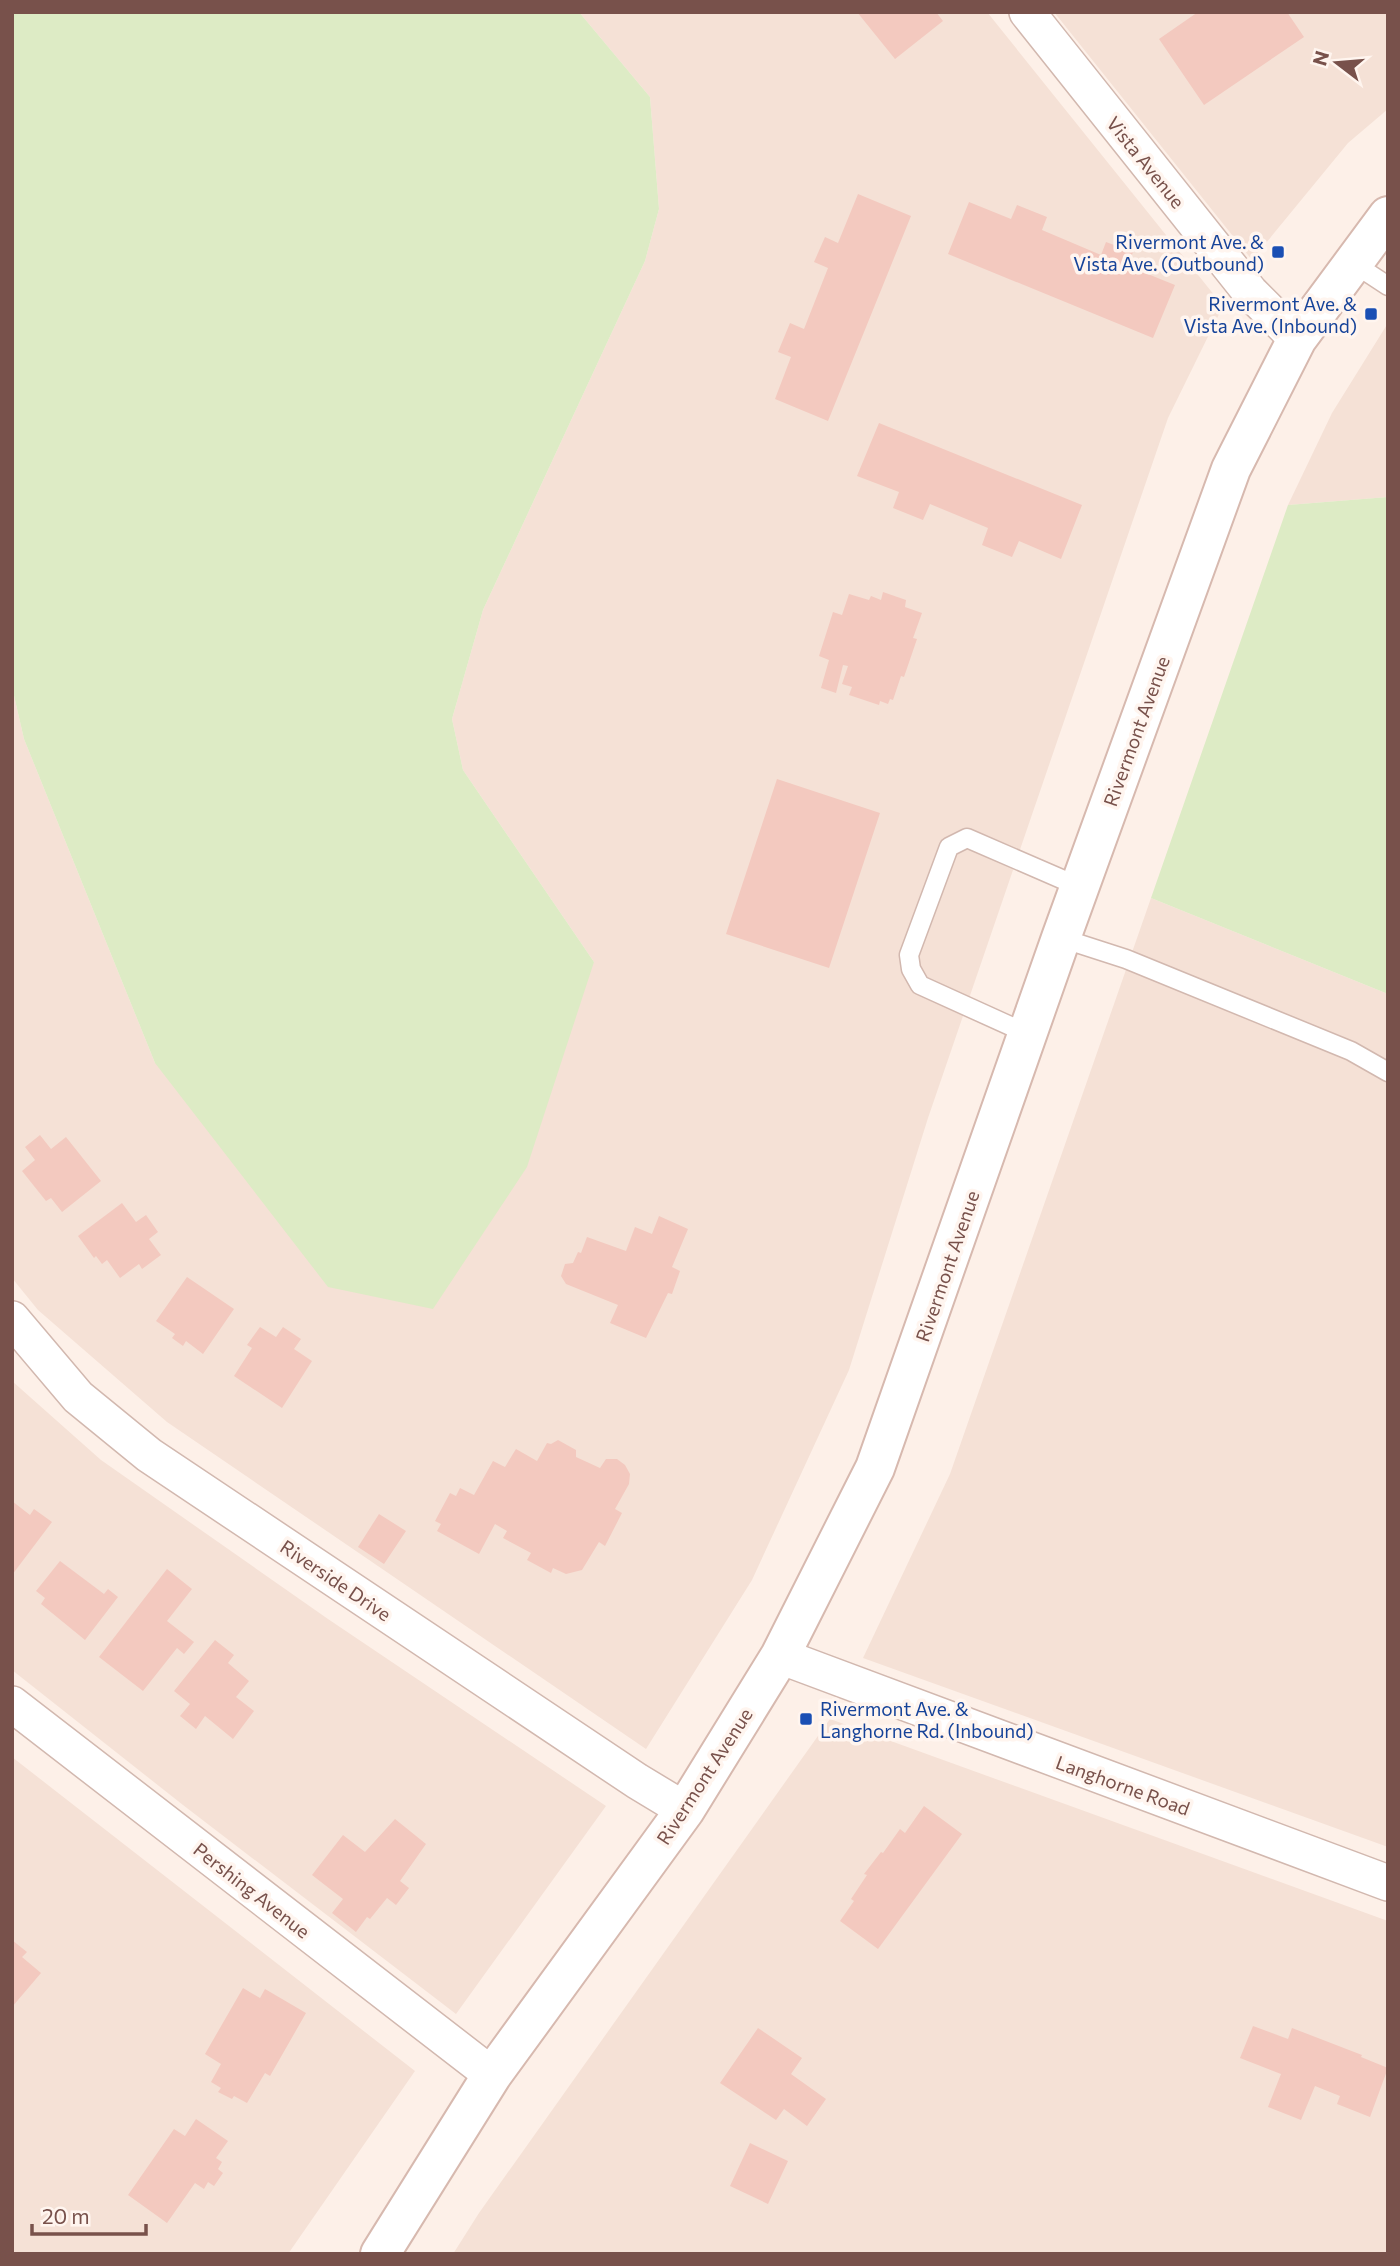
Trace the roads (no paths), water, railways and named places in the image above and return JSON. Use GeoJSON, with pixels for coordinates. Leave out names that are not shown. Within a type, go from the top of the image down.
{"type":"FeatureCollection","features":[{"type":"Feature","properties":{"kind":"main road","name":"Rivermont Avenue"},"geometry":{"type":"LineString","coordinates":[[380,2254],[492,2075],[685,1810],[780,1656],[875,1468],[1061,938],[1231,469],[1297,339],[1388,216]]}},
{"type":"Feature","properties":{"kind":"street","name":"Vista Avenue"},"geometry":{"type":"LineString","coordinates":[[1027,12],[1250,292],[1297,339]]}},
{"type":"Feature","properties":{"kind":"street","name":"Riverside Drive"},"geometry":{"type":"LineString","coordinates":[[12,1320],[78,1397],[149,1455],[636,1781],[685,1810]]}},
{"type":"Feature","properties":{"kind":"street","name":"Langhorne Road"},"geometry":{"type":"LineString","coordinates":[[780,1656],[1388,1883]]}},
{"type":"Feature","properties":{"kind":"street","name":"Pershing Avenue"},"geometry":{"type":"LineString","coordinates":[[12,1704],[492,2075]]}},
{"type":"Feature","properties":{"kind":"lane"},"geometry":{"type":"LineString","coordinates":[[1353,263],[1388,286]]}},
{"type":"Feature","properties":{"kind":"lane"},"geometry":{"type":"LineString","coordinates":[[1028,1034],[920,985],[911,969],[909,955],[949,847],[967,838],[1080,887]]}},
{"type":"Feature","properties":{"kind":"lane"},"geometry":{"type":"LineString","coordinates":[[1061,938],[1126,959],[1338,1046],[1388,1072]]}},
{"type":"Feature","properties":{"kind":"place","name":"Rivermont Ave. & Vista Ave. (Outbound)"},"geometry":{"type":"Point","coordinates":[1278,252]}},
{"type":"Feature","properties":{"kind":"place","name":"Rivermont Ave. & Vista Ave. (Inbound)"},"geometry":{"type":"Point","coordinates":[1371,314]}},
{"type":"Feature","properties":{"kind":"place","name":"Rivermont Ave. & Langhorne Rd. (Inbound)"},"geometry":{"type":"Point","coordinates":[806,1719]}}]}
